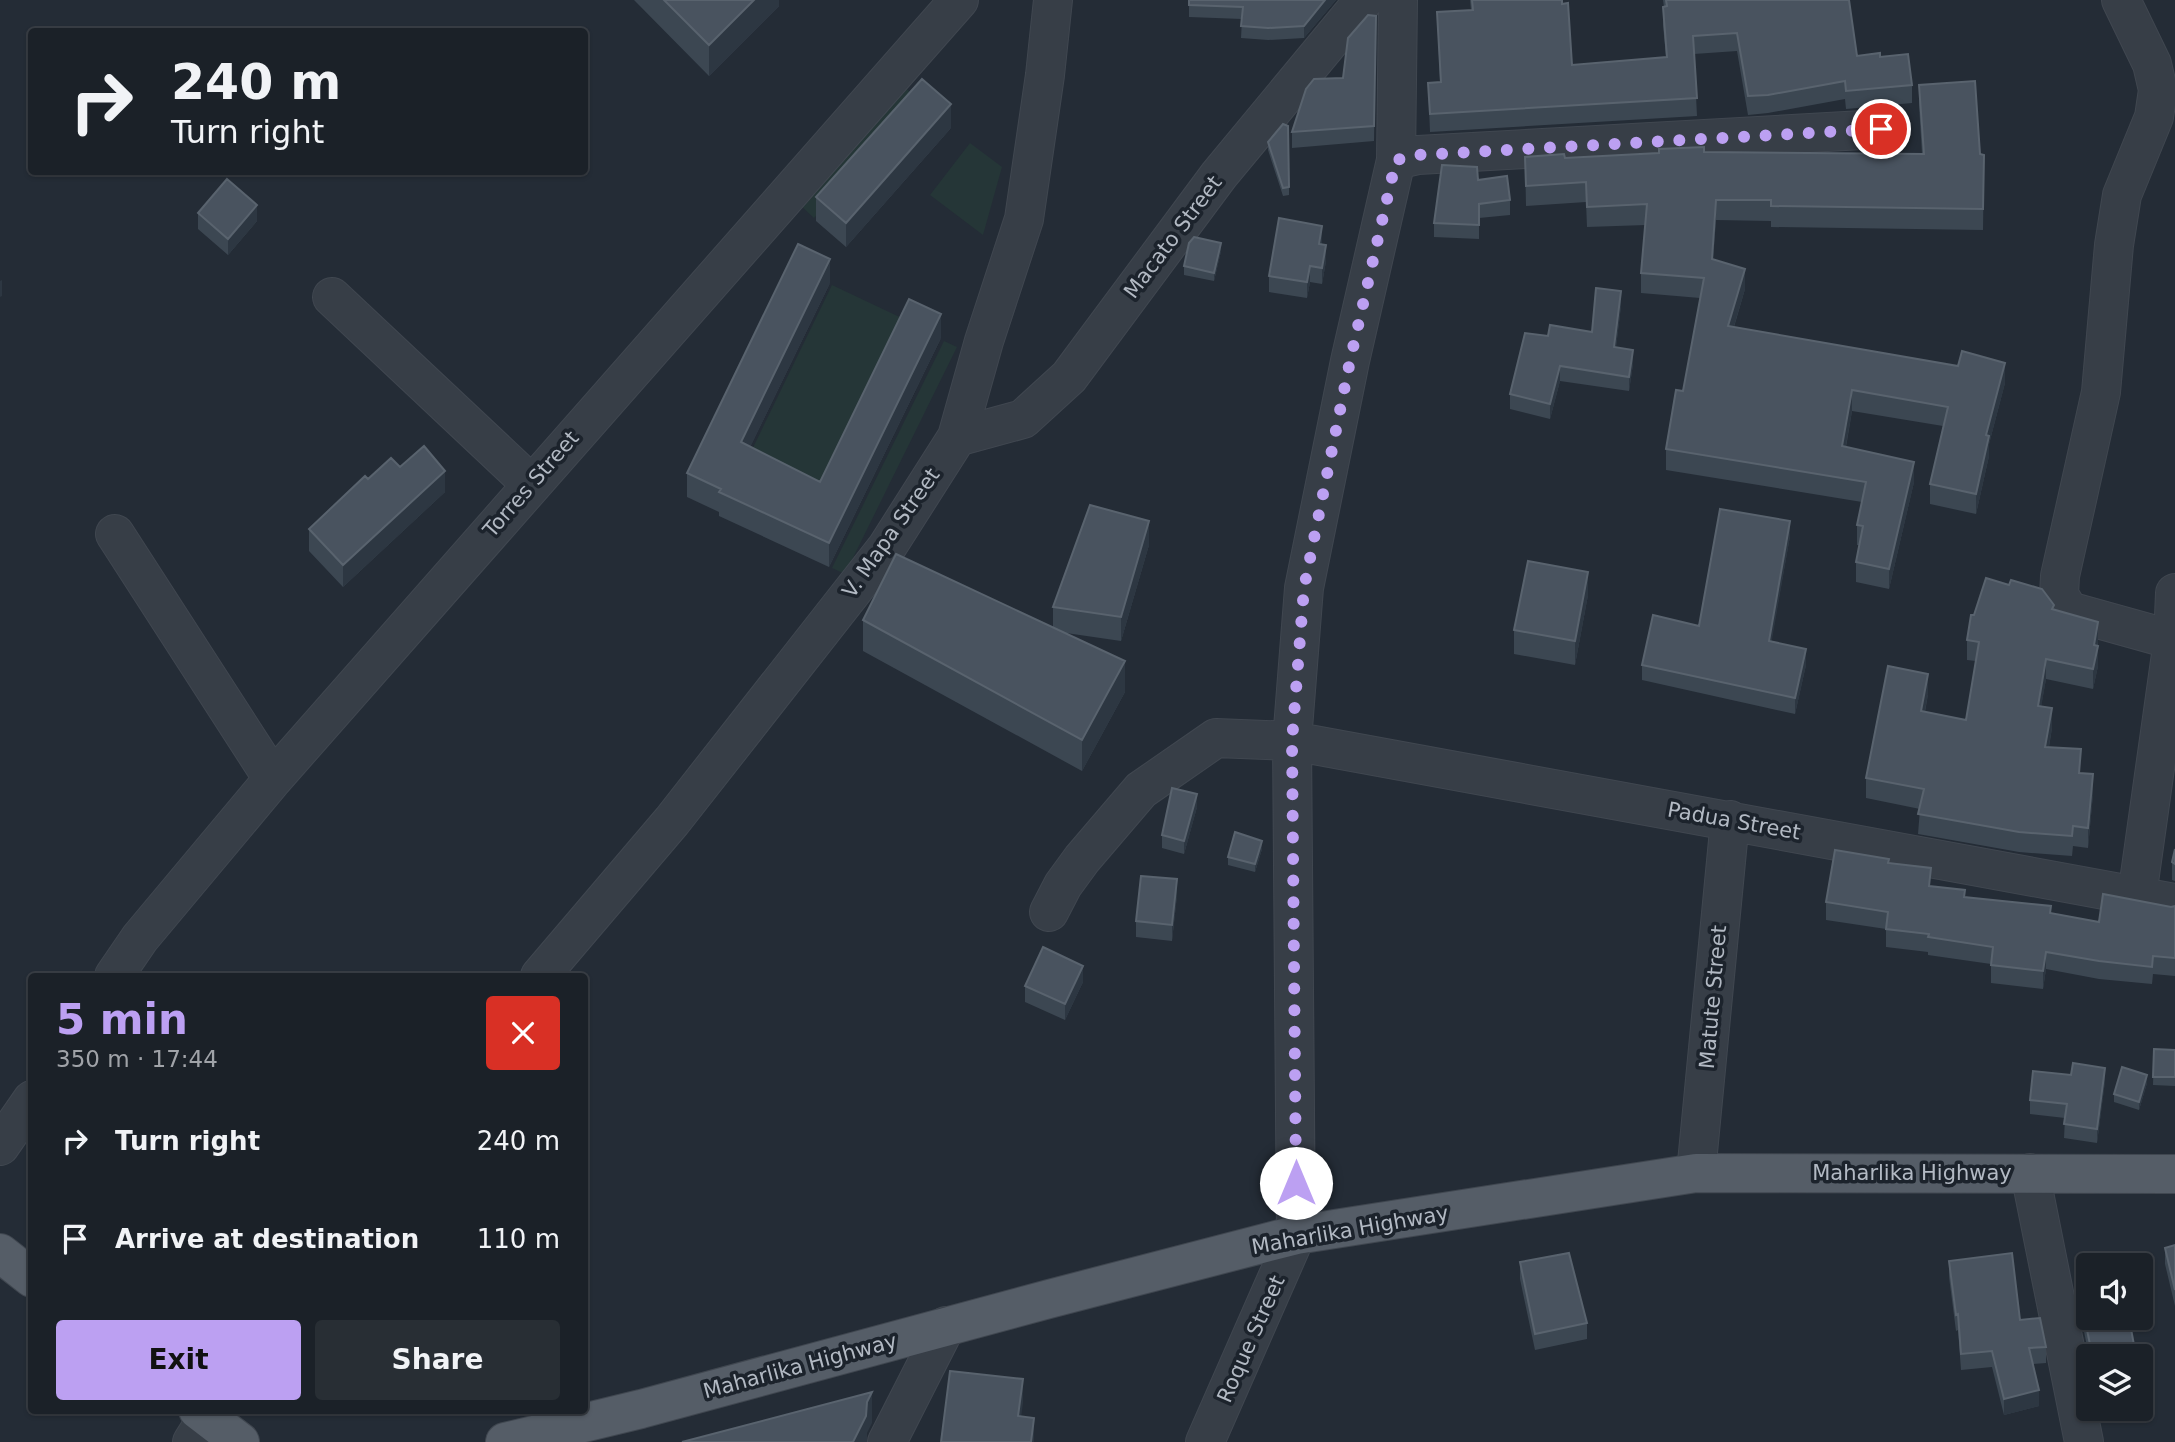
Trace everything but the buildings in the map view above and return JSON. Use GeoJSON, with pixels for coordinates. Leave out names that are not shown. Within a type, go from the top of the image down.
{"type":"FeatureCollection","features":[{"type":"Feature","properties":{"kind":"main road","name":"Maharlika Highway"},"geometry":{"type":"LineString","coordinates":[[524,1440],[1297,1235],[1696,1173],[2175,1174]]}},
{"type":"Feature","properties":{"kind":"main road"},"geometry":{"type":"LineString","coordinates":[[0,1253],[28,1275]]}},
{"type":"Feature","properties":{"kind":"main road"},"geometry":{"type":"LineString","coordinates":[[202,1420],[240,1442]]}},
{"type":"Feature","properties":{"kind":"street","name":"Torres Street"},"geometry":{"type":"LineString","coordinates":[[116,973],[140,938],[273,779],[960,0]]}},
{"type":"Feature","properties":{"kind":"street","name":"V. Mapa Street"},"geometry":{"type":"LineString","coordinates":[[543,973],[672,821],[887,547],[957,437],[984,341],[1024,219],[1053,0]]}},
{"type":"Feature","properties":{"kind":"street","name":"Macato Street"},"geometry":{"type":"LineString","coordinates":[[957,437],[1023,419],[1069,377],[1219,175],[1364,0]]}},
{"type":"Feature","properties":{"kind":"street"},"geometry":{"type":"LineString","coordinates":[[1297,1235],[1292,741],[1304,588],[1350,361],[1396,160],[1398,0]]}},
{"type":"Feature","properties":{"kind":"street"},"geometry":{"type":"LineString","coordinates":[[2121,0],[2152,64],[2158,90],[2154,117],[2122,195],[2114,245],[2101,392],[2060,576],[2059,595],[2069,611],[2173,640]]}},
{"type":"Feature","properties":{"kind":"street"},"geometry":{"type":"LineString","coordinates":[[1396,160],[1418,155],[1881,129]]}},
{"type":"Feature","properties":{"kind":"street"},"geometry":{"type":"LineString","coordinates":[[332,297],[531,484]]}},
{"type":"Feature","properties":{"kind":"street"},"geometry":{"type":"LineString","coordinates":[[115,534],[273,779]]}},
{"type":"Feature","properties":{"kind":"street"},"geometry":{"type":"LineString","coordinates":[[2137,896],[2173,640],[2175,593]]}},
{"type":"Feature","properties":{"kind":"street","name":"Padua Street"},"geometry":{"type":"LineString","coordinates":[[1049,912],[1063,885],[1082,859],[1141,790],[1216,738],[1292,741],[2175,903]]}},
{"type":"Feature","properties":{"kind":"street","name":"Matute Street"},"geometry":{"type":"LineString","coordinates":[[1696,1173],[1730,820]]}},
{"type":"Feature","properties":{"kind":"street"},"geometry":{"type":"LineString","coordinates":[[0,1146],[28,1106]]}},
{"type":"Feature","properties":{"kind":"street"},"geometry":{"type":"LineString","coordinates":[[2030,1173],[2084,1442]]}},
{"type":"Feature","properties":{"kind":"street","name":"Roque Street"},"geometry":{"type":"LineString","coordinates":[[1205,1442],[1297,1235]]}},
{"type":"Feature","properties":{"kind":"street"},"geometry":{"type":"LineString","coordinates":[[887,1442],[946,1326]]}},
{"type":"Feature","properties":{"kind":"shaded area"},"geometry":{"type":"Polygon","coordinates":[[[906,88],[919,101],[814,218],[801,206],[906,88]]]}},
{"type":"Feature","properties":{"kind":"shaded area"},"geometry":{"type":"Polygon","coordinates":[[[970,143],[1002,167],[983,235],[930,195],[970,143]]]}},
{"type":"Feature","properties":{"kind":"shaded area"},"geometry":{"type":"Polygon","coordinates":[[[832,285],[908,321],[821,501],[745,464],[832,285]]]}},
{"type":"Feature","properties":{"kind":"shaded area"},"geometry":{"type":"Polygon","coordinates":[[[944,341],[957,347],[845,574],[832,568],[944,341]]]}},
{"type":"Feature","properties":{"kind":"route"},"geometry":{"type":"LineString","coordinates":[[1296,1183],[1292,741],[1304,588],[1350,361],[1396,160],[1418,155],[1881,129]]}}]}
